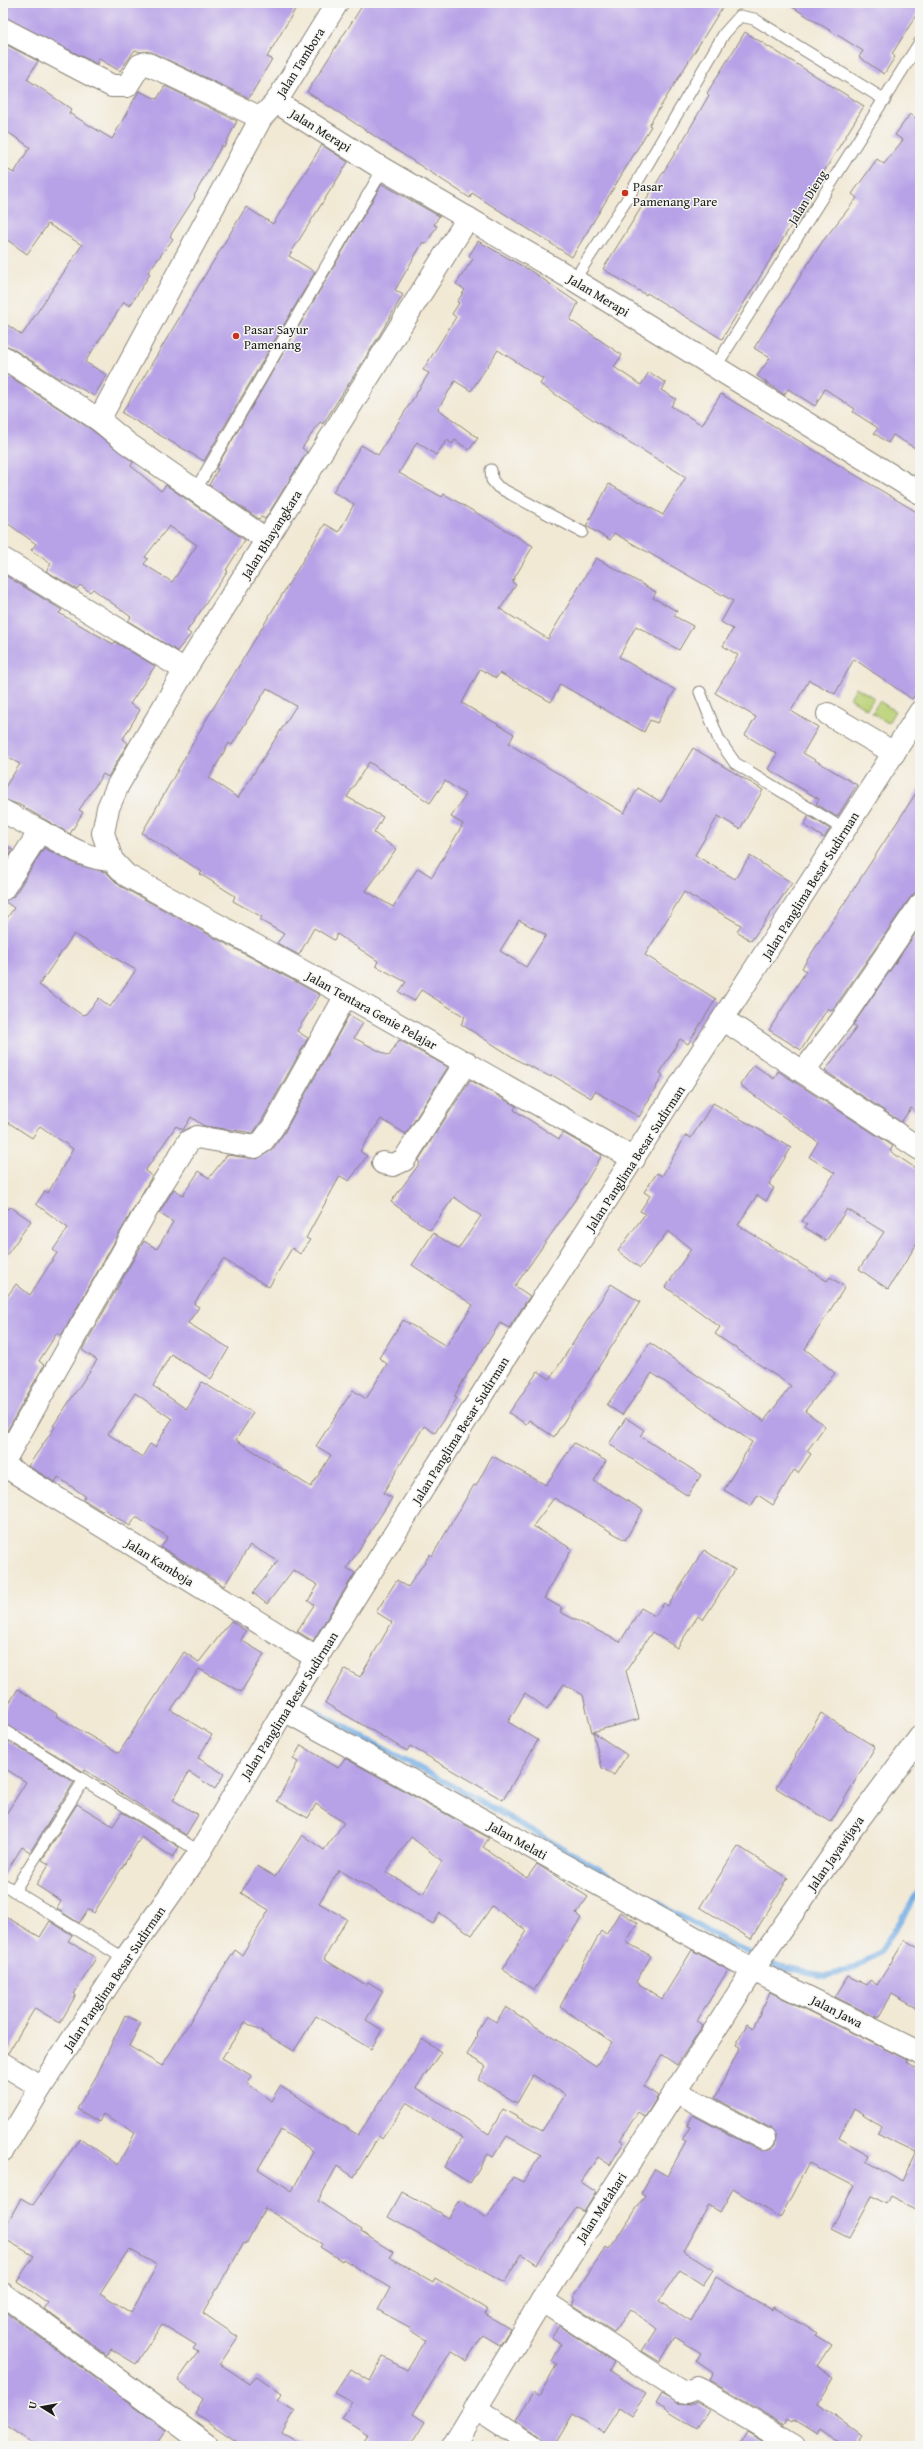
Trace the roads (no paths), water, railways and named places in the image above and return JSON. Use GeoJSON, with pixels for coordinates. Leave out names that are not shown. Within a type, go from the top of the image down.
{"type":"FeatureCollection","features":[{"type":"Feature","properties":{"kind":"street","name":"Jalan Tambora"},"geometry":{"type":"LineString","coordinates":[[99,420],[261,118],[276,102],[337,3]]}},
{"type":"Feature","properties":{"kind":"street"},"geometry":{"type":"LineString","coordinates":[[3,29],[112,86],[127,86],[140,65],[146,63],[261,118]]}},
{"type":"Feature","properties":{"kind":"street","name":"Jalan Merapi"},"geometry":{"type":"LineString","coordinates":[[276,102],[383,169],[574,280],[716,366],[920,493]]}},
{"type":"Feature","properties":{"kind":"street","name":"Jalan Bhayangkara"},"geometry":{"type":"LineString","coordinates":[[112,860],[103,833],[108,808],[118,785],[185,670],[468,218]]}},
{"type":"Feature","properties":{"kind":"street"},"geometry":{"type":"LineString","coordinates":[[3,357],[99,420],[195,491],[267,540]]}},
{"type":"Feature","properties":{"kind":"street"},"geometry":{"type":"LineString","coordinates":[[3,559],[185,670]]}},
{"type":"Feature","properties":{"kind":"street","name":"Jalan Panglima Besar Sudirman"},"geometry":{"type":"LineString","coordinates":[[3,2150],[41,2087],[125,1959],[200,1852],[284,1710],[318,1659],[508,1353],[724,1020],[920,712]]}},
{"type":"Feature","properties":{"kind":"street"},"geometry":{"type":"LineString","coordinates":[[828,714],[894,753]]}},
{"type":"Feature","properties":{"kind":"street"},"geometry":{"type":"LineString","coordinates":[[3,811],[83,855],[98,859],[112,860]]}},
{"type":"Feature","properties":{"kind":"street"},"geometry":{"type":"LineString","coordinates":[[3,889],[40,830]]}},
{"type":"Feature","properties":{"kind":"street","name":"Jalan Tentara Genie Pelajar"},"geometry":{"type":"LineString","coordinates":[[112,860],[126,874],[466,1062],[634,1159]]}},
{"type":"Feature","properties":{"kind":"street"},"geometry":{"type":"LineString","coordinates":[[803,1072],[841,1021],[920,905]]}},
{"type":"Feature","properties":{"kind":"street"},"geometry":{"type":"LineString","coordinates":[[3,1464],[154,1197],[189,1141],[197,1137],[255,1147],[262,1142],[289,1100],[346,995]]}},
{"type":"Feature","properties":{"kind":"street"},"geometry":{"type":"LineString","coordinates":[[724,1020],[920,1149]]}},
{"type":"Feature","properties":{"kind":"street"},"geometry":{"type":"LineString","coordinates":[[383,1163],[393,1165],[404,1160],[466,1062]]}},
{"type":"Feature","properties":{"kind":"street","name":"Jalan Kamboja"},"geometry":{"type":"LineString","coordinates":[[3,1464],[318,1659]]}},
{"type":"Feature","properties":{"kind":"street","name":"Jalan Melati"},"geometry":{"type":"LineString","coordinates":[[284,1710],[760,1960]]}},
{"type":"Feature","properties":{"kind":"street","name":"Jalan Jayawijaya"},"geometry":{"type":"LineString","coordinates":[[760,1960],[850,1831],[920,1737]]}},
{"type":"Feature","properties":{"kind":"street","name":"Jalan Jawa"},"geometry":{"type":"LineString","coordinates":[[760,1960],[920,2053]]}},
{"type":"Feature","properties":{"kind":"street","name":"Jalan Matahari"},"geometry":{"type":"LineString","coordinates":[[453,2446],[542,2300],[760,1960]]}},
{"type":"Feature","properties":{"kind":"street"},"geometry":{"type":"LineString","coordinates":[[3,2064],[41,2087]]}},
{"type":"Feature","properties":{"kind":"street"},"geometry":{"type":"LineString","coordinates":[[675,2091],[764,2138]]}},
{"type":"Feature","properties":{"kind":"street"},"geometry":{"type":"LineString","coordinates":[[3,2294],[208,2446]]}},
{"type":"Feature","properties":{"kind":"street"},"geometry":{"type":"LineString","coordinates":[[542,2300],[680,2391],[686,2392],[697,2388],[794,2446]]}},
{"type":"Feature","properties":{"kind":"street"},"geometry":{"type":"LineString","coordinates":[[476,2408],[533,2446]]}},
{"type":"Feature","properties":{"kind":"lane"},"geometry":{"type":"LineString","coordinates":[[574,280],[626,201],[724,34],[740,16],[754,19],[885,100]]}},
{"type":"Feature","properties":{"kind":"lane","name":"Jalan Dieng"},"geometry":{"type":"LineString","coordinates":[[716,366],[885,100],[920,42]]}},
{"type":"Feature","properties":{"kind":"lane"},"geometry":{"type":"LineString","coordinates":[[195,491],[383,169]]}},
{"type":"Feature","properties":{"kind":"lane"},"geometry":{"type":"LineString","coordinates":[[492,470],[492,480],[498,487],[582,532]]}},
{"type":"Feature","properties":{"kind":"lane"},"geometry":{"type":"LineString","coordinates":[[700,692],[719,740],[735,763],[845,830]]}},
{"type":"Feature","properties":{"kind":"lane"},"geometry":{"type":"LineString","coordinates":[[3,1730],[200,1852]]}},
{"type":"Feature","properties":{"kind":"lane"},"geometry":{"type":"LineString","coordinates":[[14,1891],[84,1780]]}},
{"type":"Feature","properties":{"kind":"lane"},"geometry":{"type":"LineString","coordinates":[[3,1884],[125,1959]]}},
{"type":"Feature","properties":{"kind":"waterway"},"geometry":{"type":"LineString","coordinates":[[311,1709],[482,1802],[717,1937],[778,1967],[825,1976],[854,1969],[881,1951],[920,1889]]}},
{"type":"Feature","properties":{"kind":"place","name":"Pasar Pamenang Pare"},"geometry":{"type":"Point","coordinates":[625,193]}},
{"type":"Feature","properties":{"kind":"place","name":"Pasar Sayur Pamenang"},"geometry":{"type":"Point","coordinates":[236,336]}}]}
